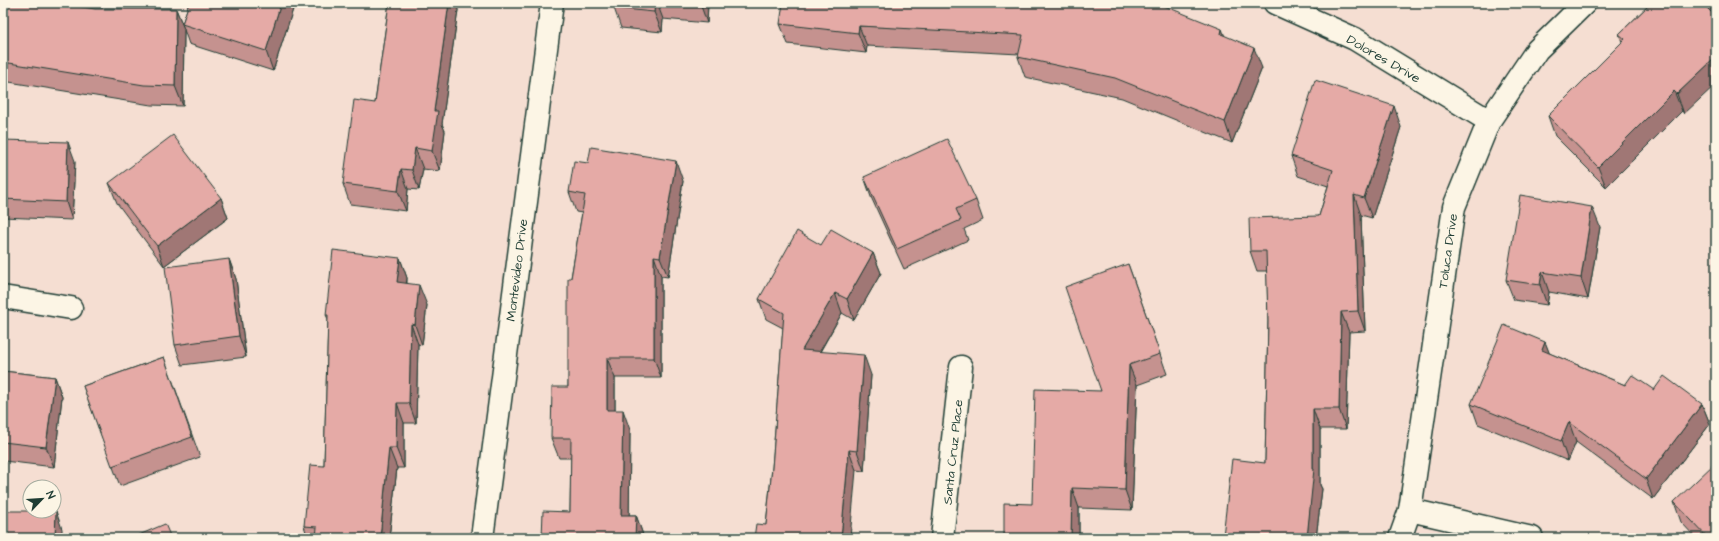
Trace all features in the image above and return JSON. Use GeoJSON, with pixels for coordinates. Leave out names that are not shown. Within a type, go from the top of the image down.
{"type":"FeatureCollection","features":[{"type":"Feature","properties":{"kind":"street","name":"Montevideo Drive"},"geometry":{"type":"LineString","coordinates":[[482,538],[552,3]]}},
{"type":"Feature","properties":{"kind":"street","name":"Dolores Drive"},"geometry":{"type":"LineString","coordinates":[[1275,3],[1355,39],[1490,121]]}},
{"type":"Feature","properties":{"kind":"street","name":"Toluca Drive"},"geometry":{"type":"LineString","coordinates":[[1400,538],[1410,510],[1454,207],[1490,121],[1538,50],[1585,3]]}},
{"type":"Feature","properties":{"kind":"street"},"geometry":{"type":"LineString","coordinates":[[3,297],[71,308]]}},
{"type":"Feature","properties":{"kind":"street","name":"Santa Cruz Place"},"geometry":{"type":"LineString","coordinates":[[942,538],[961,367]]}},
{"type":"Feature","properties":{"kind":"street"},"geometry":{"type":"LineString","coordinates":[[1410,510],[1532,538]]}},
{"type":"Feature","properties":{"kind":"building"},"geometry":{"type":"Polygon","coordinates":[[[3,3],[57,3],[95,9],[176,9],[175,86],[144,85],[3,62],[3,3]]]}},
{"type":"Feature","properties":{"kind":"building"},"geometry":{"type":"Polygon","coordinates":[[[189,3],[281,3],[266,51],[182,24],[189,3]]]}},
{"type":"Feature","properties":{"kind":"building"},"geometry":{"type":"Polygon","coordinates":[[[389,3],[449,3],[434,111],[438,111],[432,151],[415,148],[412,170],[401,169],[398,191],[343,184],[354,100],[375,103],[389,3]]]}},
{"type":"Feature","properties":{"kind":"building"},"geometry":{"type":"Polygon","coordinates":[[[614,3],[655,3],[654,12],[614,8],[614,3]]]}},
{"type":"Feature","properties":{"kind":"building"},"geometry":{"type":"Polygon","coordinates":[[[783,3],[1157,3],[1222,29],[1221,34],[1254,48],[1225,122],[1115,78],[1018,57],[1023,35],[859,26],[858,33],[780,24],[783,3]]]}},
{"type":"Feature","properties":{"kind":"building"},"geometry":{"type":"Polygon","coordinates":[[[1651,3],[1713,3],[1707,8],[1716,17],[1716,57],[1677,94],[1674,91],[1598,167],[1548,116],[1625,39],[1619,34],[1651,3]]]}},
{"type":"Feature","properties":{"kind":"building"},"geometry":{"type":"Polygon","coordinates":[[[1315,80],[1394,106],[1364,198],[1354,195],[1358,311],[1341,312],[1339,409],[1313,409],[1314,469],[1307,538],[1237,538],[1223,536],[1232,459],[1265,463],[1268,321],[1266,251],[1250,251],[1249,218],[1319,216],[1333,170],[1291,156],[1315,80]]]}},
{"type":"Feature","properties":{"kind":"building"},"geometry":{"type":"Polygon","coordinates":[[[173,135],[221,198],[157,246],[109,183],[173,135]]]}},
{"type":"Feature","properties":{"kind":"building"},"geometry":{"type":"Polygon","coordinates":[[[947,139],[976,200],[956,209],[961,220],[897,249],[864,177],[947,139]]]}},
{"type":"Feature","properties":{"kind":"building"},"geometry":{"type":"Polygon","coordinates":[[[3,140],[68,142],[66,202],[3,199],[3,140]]]}},
{"type":"Feature","properties":{"kind":"building"},"geometry":{"type":"Polygon","coordinates":[[[591,147],[676,161],[660,257],[654,256],[654,358],[607,358],[607,410],[623,410],[621,515],[636,515],[635,538],[542,538],[543,511],[570,512],[571,438],[551,438],[552,387],[568,387],[568,278],[571,278],[585,195],[569,192],[574,161],[588,163],[591,147]]]}},
{"type":"Feature","properties":{"kind":"building"},"geometry":{"type":"Polygon","coordinates":[[[1520,195],[1592,207],[1581,278],[1542,272],[1540,285],[1506,280],[1520,195]]]}},
{"type":"Feature","properties":{"kind":"building"},"geometry":{"type":"Polygon","coordinates":[[[831,229],[873,253],[847,299],[835,293],[802,350],[864,355],[857,451],[849,450],[841,538],[754,538],[756,524],[766,525],[784,313],[759,299],[797,231],[821,245],[831,229]]]}},
{"type":"Feature","properties":{"kind":"building"},"geometry":{"type":"Polygon","coordinates":[[[333,250],[400,258],[397,282],[419,285],[415,325],[411,324],[409,403],[397,403],[396,448],[389,448],[380,538],[316,538],[317,527],[304,526],[310,465],[324,466],[328,315],[326,315],[333,250]]]}},
{"type":"Feature","properties":{"kind":"building"},"geometry":{"type":"Polygon","coordinates":[[[229,259],[239,336],[175,345],[165,267],[229,259]]]}},
{"type":"Feature","properties":{"kind":"building"},"geometry":{"type":"Polygon","coordinates":[[[1128,264],[1160,354],[1129,365],[1125,490],[1072,488],[1071,538],[1004,538],[1004,503],[1032,504],[1035,389],[1101,391],[1065,287],[1128,264]]]}},
{"type":"Feature","properties":{"kind":"building"},"geometry":{"type":"Polygon","coordinates":[[[1504,325],[1545,342],[1542,350],[1625,385],[1632,375],[1654,390],[1664,376],[1702,404],[1646,479],[1569,422],[1561,441],[1471,404],[1504,325]]]}},
{"type":"Feature","properties":{"kind":"building"},"geometry":{"type":"Polygon","coordinates":[[[164,357],[192,437],[112,466],[83,386],[164,357]]]}},
{"type":"Feature","properties":{"kind":"building"},"geometry":{"type":"Polygon","coordinates":[[[3,371],[55,377],[46,447],[3,442],[3,371]]]}},
{"type":"Feature","properties":{"kind":"building"},"geometry":{"type":"Polygon","coordinates":[[[1716,462],[1716,538],[1708,538],[1674,502],[1716,462]]]}},
{"type":"Feature","properties":{"kind":"building"},"geometry":{"type":"Polygon","coordinates":[[[3,511],[22,511],[22,519],[56,519],[55,538],[3,538],[3,511]]]}},
{"type":"Feature","properties":{"kind":"building"},"geometry":{"type":"Polygon","coordinates":[[[165,524],[171,538],[132,538],[165,524]]]}}]}
